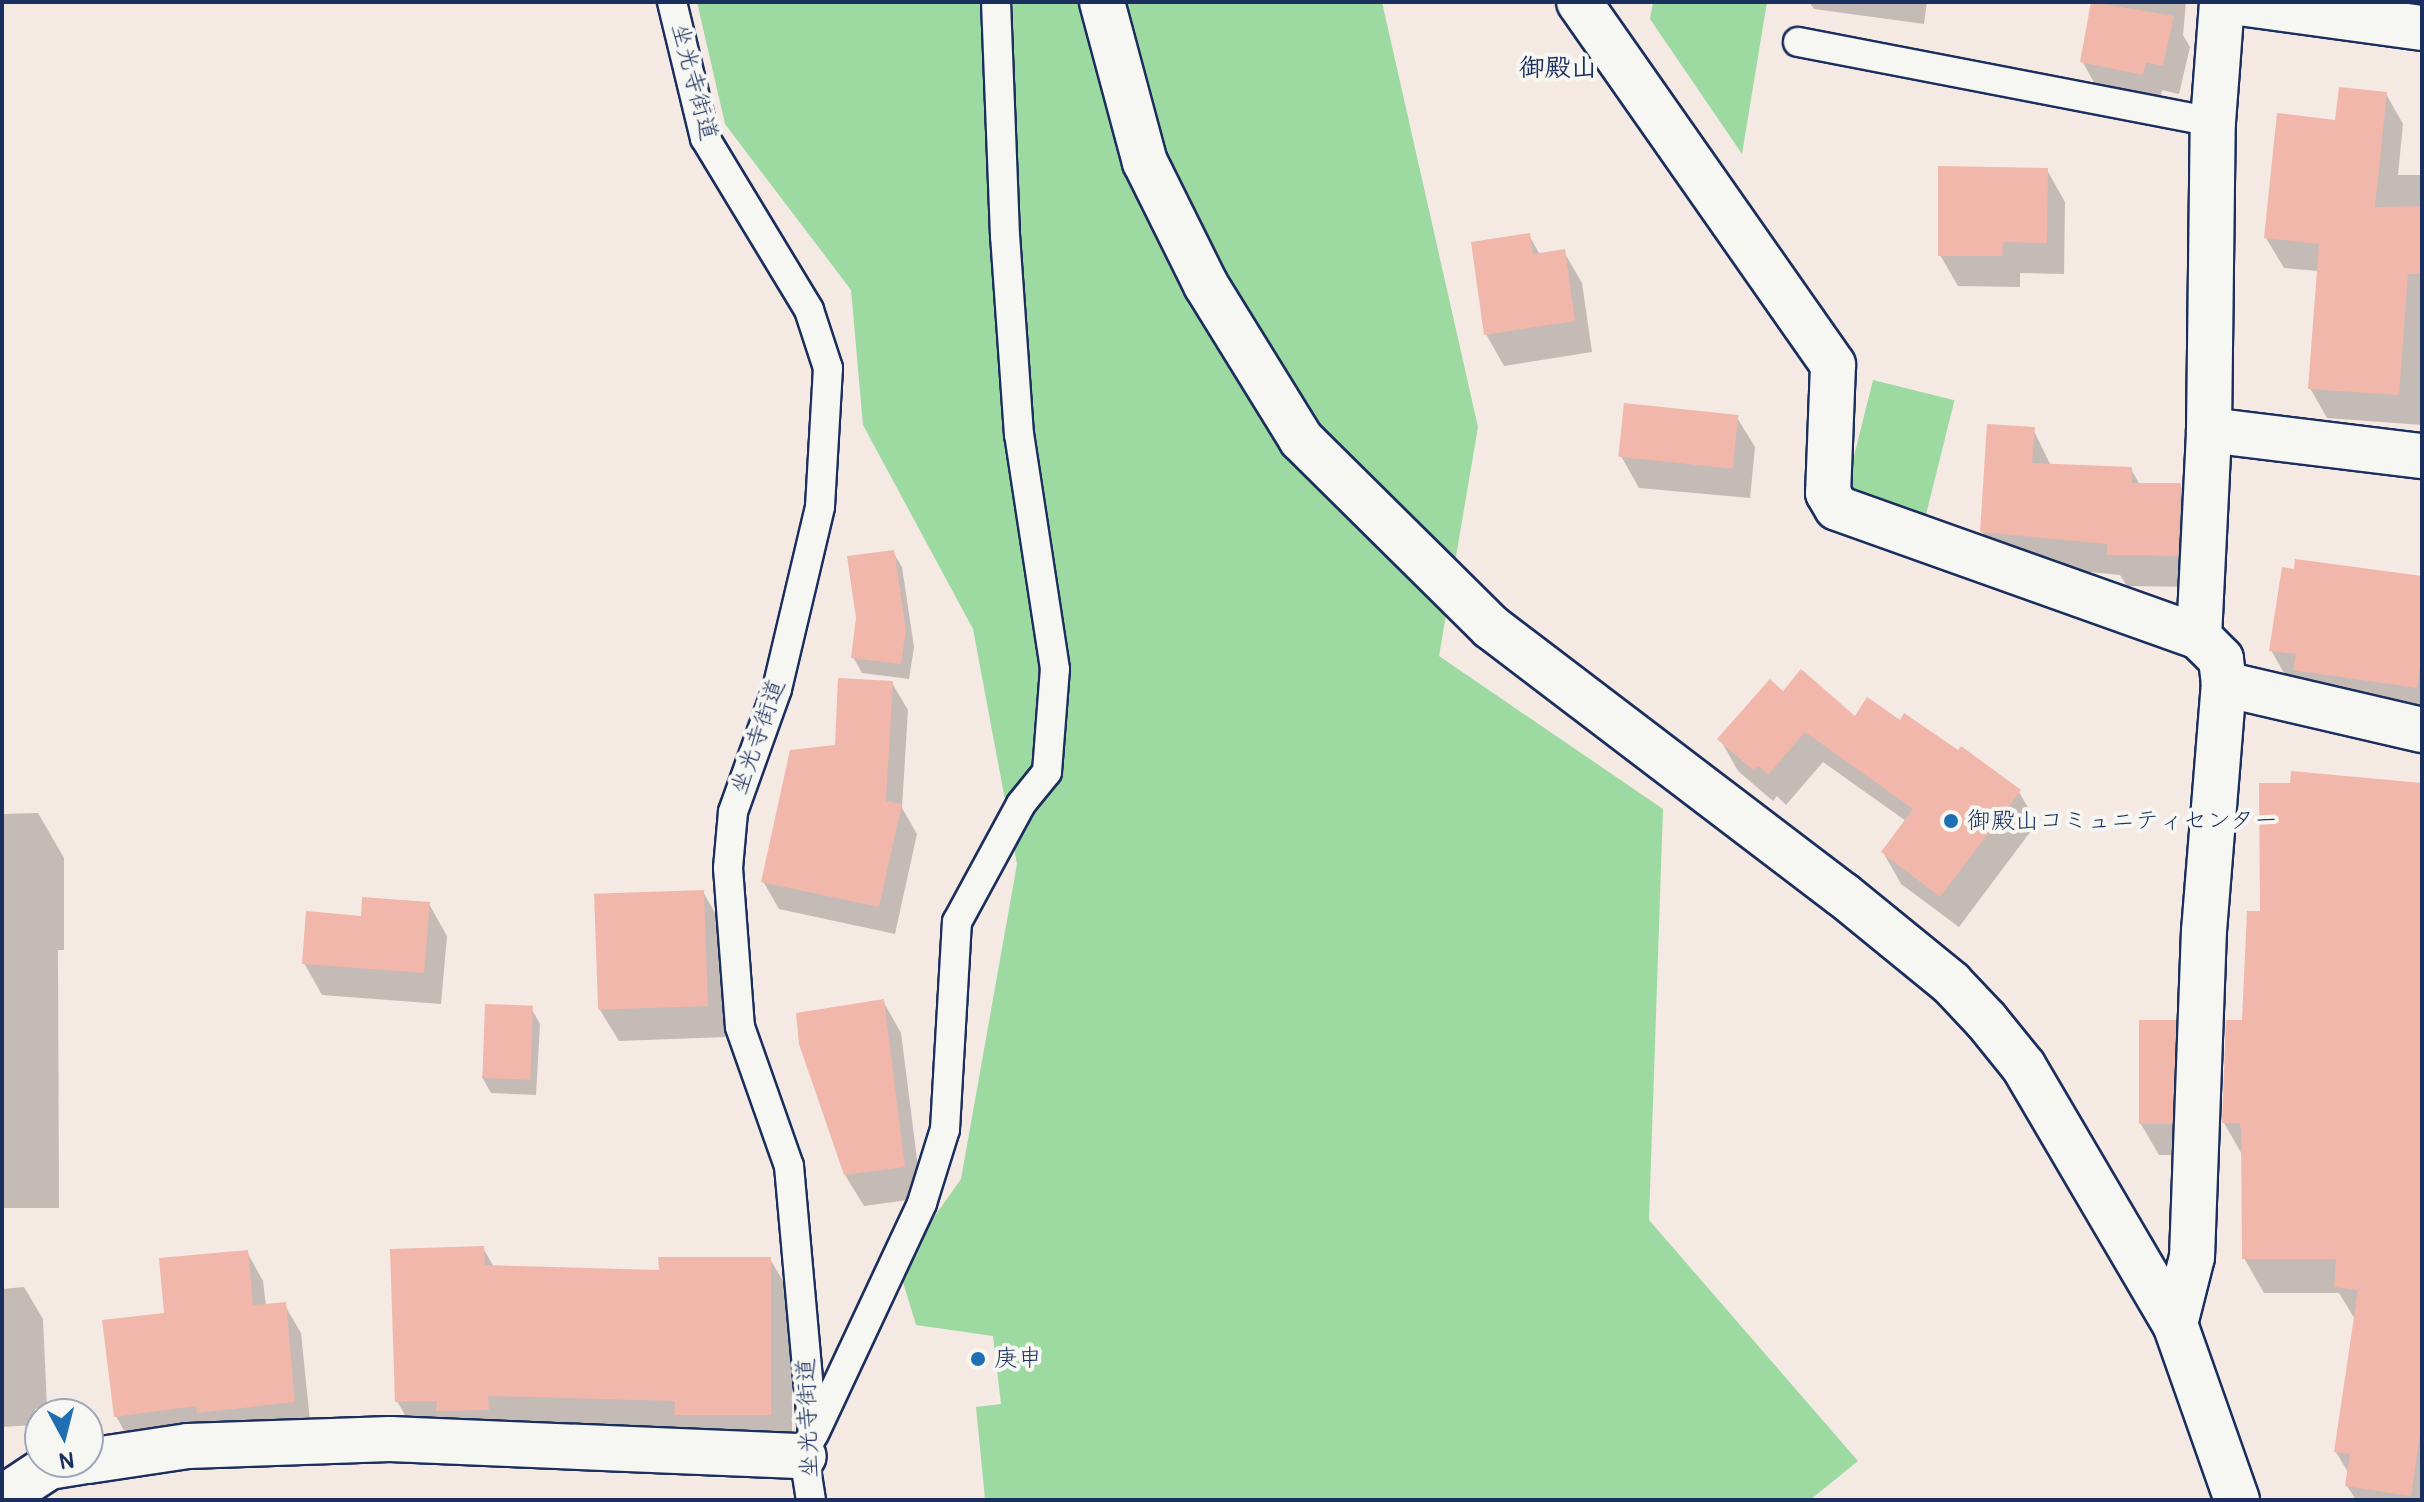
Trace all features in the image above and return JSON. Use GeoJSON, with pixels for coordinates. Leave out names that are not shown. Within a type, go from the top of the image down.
{"type":"FeatureCollection","features":[{"type":"Feature","properties":{"kind":"street"},"geometry":{"type":"LineString","coordinates":[[1102,2],[1145,162],[1206,285],[1301,439],[1491,627],[1745,819],[1951,983],[2024,1067],[2175,1324],[2237,1500]]}},
{"type":"Feature","properties":{"kind":"street"},"geometry":{"type":"LineString","coordinates":[[1579,2],[1833,365],[1828,493],[1837,508],[2199,637],[2221,659],[2224,684],[2204,931],[2192,1257],[2175,1324]]}},
{"type":"Feature","properties":{"kind":"street"},"geometry":{"type":"LineString","coordinates":[[2199,637],[2209,430],[2213,122],[2222,2]]}},
{"type":"Feature","properties":{"kind":"street"},"geometry":{"type":"LineString","coordinates":[[2232,2],[2422,28]]}},
{"type":"Feature","properties":{"kind":"street"},"geometry":{"type":"LineString","coordinates":[[2209,430],[2422,456]]}},
{"type":"Feature","properties":{"kind":"street"},"geometry":{"type":"LineString","coordinates":[[2224,684],[2422,730]]}},
{"type":"Feature","properties":{"kind":"street"},"geometry":{"type":"LineString","coordinates":[[104,1459],[188,1446],[390,1439],[811,1476]]}},
{"type":"Feature","properties":{"kind":"street"},"geometry":{"type":"LineString","coordinates":[[2,1498],[32,1478]]}},
{"type":"Feature","properties":{"kind":"lane","name":"坐光寺街道"},"geometry":{"type":"LineString","coordinates":[[672,2],[705,138],[809,310],[828,368],[820,507],[777,689],[733,812],[728,868],[740,1027],[789,1166],[811,1476]]}},
{"type":"Feature","properties":{"kind":"lane"},"geometry":{"type":"LineString","coordinates":[[811,1476],[922,1203],[945,1129],[957,922],[1021,804],[1047,772],[1055,669],[1019,435],[1005,236],[996,2]]}},
{"type":"Feature","properties":{"kind":"lane"},"geometry":{"type":"LineString","coordinates":[[1798,42],[2213,122]]}},
{"type":"Feature","properties":{"kind":"green space"},"geometry":{"type":"Polygon","coordinates":[[[697,2],[1382,2],[1478,427],[1439,656],[1663,809],[1649,1220],[1858,1461],[1810,1500],[985,1499],[976,1407],[1001,1404],[993,1336],[916,1325],[903,1282],[917,1241],[961,1179],[1017,864],[973,629],[863,425],[851,290],[725,124],[697,2]]]}},
{"type":"Feature","properties":{"kind":"green space"},"geometry":{"type":"Polygon","coordinates":[[[1653,2],[1767,2],[1742,154],[1650,19],[1653,2]]]}},
{"type":"Feature","properties":{"kind":"green space"},"geometry":{"type":"Polygon","coordinates":[[[1873,380],[1955,400],[1926,515],[1844,494],[1873,380]]]}},
{"type":"Feature","properties":{"kind":"building"},"geometry":{"type":"Polygon","coordinates":[[[2091,2],[2174,16],[2163,66],[2146,62],[2143,75],[2080,62],[2091,2]]]}},
{"type":"Feature","properties":{"kind":"building"},"geometry":{"type":"Polygon","coordinates":[[[2339,87],[2387,92],[2375,207],[2422,206],[2422,274],[2408,274],[2399,395],[2308,389],[2319,244],[2264,238],[2277,113],[2335,120],[2339,87]]]}},
{"type":"Feature","properties":{"kind":"building"},"geometry":{"type":"Polygon","coordinates":[[[1938,166],[2048,168],[2047,243],[2003,242],[2002,256],[1938,256],[1938,166]]]}},
{"type":"Feature","properties":{"kind":"building"},"geometry":{"type":"Polygon","coordinates":[[[1530,233],[1533,254],[1565,249],[1575,321],[1484,335],[1471,242],[1530,233]]]}},
{"type":"Feature","properties":{"kind":"building"},"geometry":{"type":"Polygon","coordinates":[[[1624,403],[1738,415],[1733,469],[1618,457],[1624,403]]]}},
{"type":"Feature","properties":{"kind":"building"},"geometry":{"type":"Polygon","coordinates":[[[1987,424],[2035,427],[2032,463],[2132,467],[2132,483],[2181,483],[2178,556],[2107,555],[2107,544],[1980,532],[1987,424]]]}},
{"type":"Feature","properties":{"kind":"building"},"geometry":{"type":"Polygon","coordinates":[[[894,550],[906,630],[901,664],[851,658],[856,618],[847,556],[894,550]]]}},
{"type":"Feature","properties":{"kind":"building"},"geometry":{"type":"Polygon","coordinates":[[[2295,559],[2422,576],[2422,652],[2417,688],[2293,670],[2296,654],[2269,651],[2282,567],[2294,569],[2295,559]]]}},
{"type":"Feature","properties":{"kind":"building"},"geometry":{"type":"Polygon","coordinates":[[[1801,669],[1855,716],[1867,697],[1900,720],[1904,713],[1958,750],[1961,746],[2021,790],[1940,897],[1881,852],[1913,809],[1805,732],[1768,775],[1758,766],[1754,771],[1717,739],[1770,679],[1783,691],[1801,669]]]}},
{"type":"Feature","properties":{"kind":"building"},"geometry":{"type":"Polygon","coordinates":[[[838,678],[893,681],[886,801],[902,804],[879,907],[761,882],[790,750],[835,745],[838,678]]]}},
{"type":"Feature","properties":{"kind":"building"},"geometry":{"type":"Polygon","coordinates":[[[2291,771],[2422,783],[2422,1420],[2411,1496],[2345,1486],[2350,1454],[2334,1452],[2358,1290],[2334,1287],[2336,1259],[2242,1259],[2241,1129],[2239,1123],[2222,1123],[2226,1020],[2242,1020],[2247,911],[2260,911],[2259,783],[2290,783],[2291,771]]]}},
{"type":"Feature","properties":{"kind":"building"},"geometry":{"type":"Polygon","coordinates":[[[704,890],[708,1006],[598,1010],[594,894],[704,890]]]}},
{"type":"Feature","properties":{"kind":"building"},"geometry":{"type":"Polygon","coordinates":[[[362,897],[430,902],[424,973],[302,964],[306,911],[361,916],[362,897]]]}},
{"type":"Feature","properties":{"kind":"building"},"geometry":{"type":"Polygon","coordinates":[[[884,999],[905,1167],[844,1175],[799,1044],[796,1013],[884,999]]]}},
{"type":"Feature","properties":{"kind":"building"},"geometry":{"type":"Polygon","coordinates":[[[485,1004],[533,1006],[530,1080],[482,1078],[485,1004]]]}},
{"type":"Feature","properties":{"kind":"building"},"geometry":{"type":"Polygon","coordinates":[[[2139,1020],[2176,1020],[2176,1124],[2139,1124],[2139,1020]]]}},
{"type":"Feature","properties":{"kind":"building"},"geometry":{"type":"Polygon","coordinates":[[[484,1246],[485,1265],[659,1270],[658,1257],[771,1257],[771,1415],[674,1415],[675,1401],[488,1396],[489,1410],[436,1411],[437,1401],[395,1402],[390,1249],[484,1246]]]}},
{"type":"Feature","properties":{"kind":"building"},"geometry":{"type":"Polygon","coordinates":[[[248,1250],[253,1305],[286,1302],[295,1402],[197,1413],[196,1406],[114,1417],[102,1320],[164,1313],[159,1258],[248,1250]]]}},
{"type":"Feature","properties":{"kind":"place","name":"御殿山コミュニティセンター"},"geometry":{"type":"Point","coordinates":[1951,821]}},
{"type":"Feature","properties":{"kind":"place","name":"庚申"},"geometry":{"type":"Point","coordinates":[978,1359]}},
{"type":"Feature","properties":{"kind":"district","name":"御殿山"},"geometry":{"type":"Point","coordinates":[1558,69]}}]}
